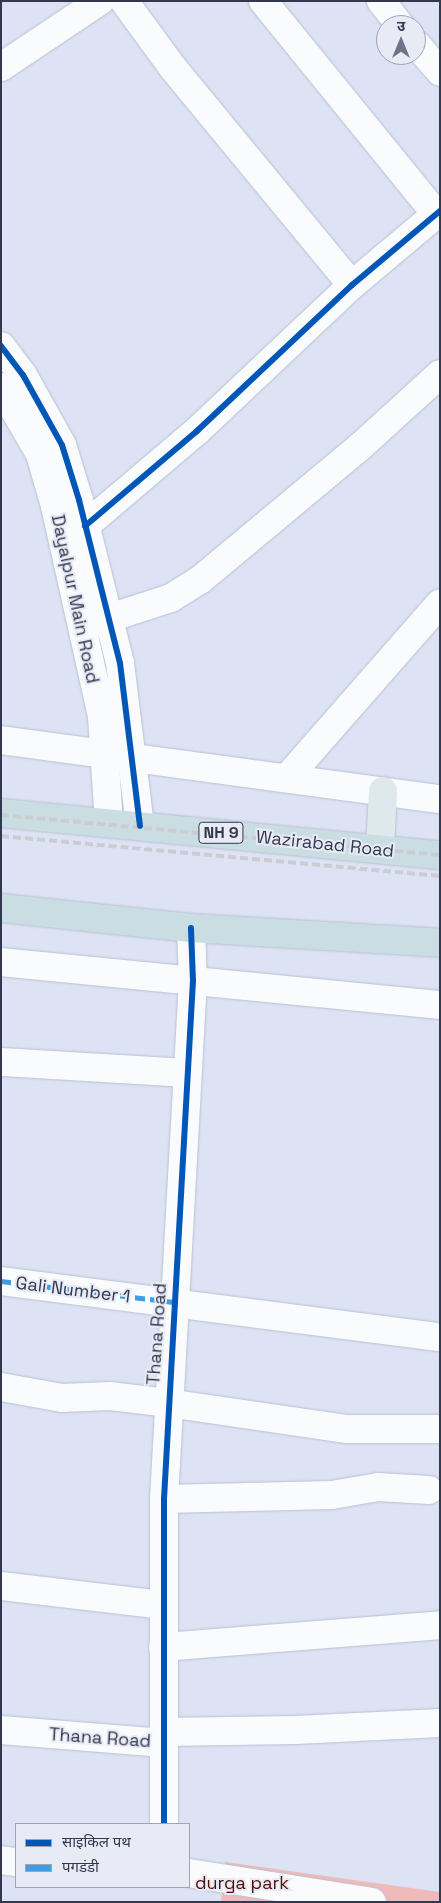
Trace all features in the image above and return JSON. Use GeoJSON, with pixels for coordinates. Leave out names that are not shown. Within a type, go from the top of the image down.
{"type":"FeatureCollection","features":[{"type":"Feature","properties":{"kind":"highway","name":"Wazirabad Road"},"geometry":{"type":"LineString","coordinates":[[1,813],[440,855]]}},
{"type":"Feature","properties":{"kind":"highway"},"geometry":{"type":"LineString","coordinates":[[1,908],[191,928],[440,943]]}},
{"type":"Feature","properties":{"kind":"main road"},"geometry":{"type":"LineString","coordinates":[[380,849],[383,791]]}},
{"type":"Feature","properties":{"kind":"street"},"geometry":{"type":"LineString","coordinates":[[1,67],[100,1]]}},
{"type":"Feature","properties":{"kind":"street"},"geometry":{"type":"LineString","coordinates":[[124,1],[173,68],[352,285]]}},
{"type":"Feature","properties":{"kind":"street"},"geometry":{"type":"LineString","coordinates":[[85,526],[197,431],[352,285],[438,212],[263,1]]}},
{"type":"Feature","properties":{"kind":"street"},"geometry":{"type":"LineString","coordinates":[[380,1],[392,15]]}},
{"type":"Feature","properties":{"kind":"street"},"geometry":{"type":"LineString","coordinates":[[426,56],[440,72]]}},
{"type":"Feature","properties":{"kind":"street","name":"Dayalpur Main Road"},"geometry":{"type":"LineString","coordinates":[[1,346],[23,375],[62,445],[85,526],[107,620],[120,663],[140,826]]}},
{"type":"Feature","properties":{"kind":"street"},"geometry":{"type":"LineString","coordinates":[[79,626],[107,620],[171,598],[200,580],[362,445],[440,374]]}},
{"type":"Feature","properties":{"kind":"street","name":"Dayalpur Main Road"},"geometry":{"type":"LineString","coordinates":[[1,387],[40,454],[55,506],[79,626],[102,716],[109,823]]}},
{"type":"Feature","properties":{"kind":"street"},"geometry":{"type":"LineString","coordinates":[[287,778],[440,604]]}},
{"type":"Feature","properties":{"kind":"street"},"geometry":{"type":"LineString","coordinates":[[1,740],[440,799]]}},
{"type":"Feature","properties":{"kind":"street","name":"Thana Road"},"geometry":{"type":"LineString","coordinates":[[1,1730],[163,1737],[164,1499],[186,1073],[194,981],[191,928]]}},
{"type":"Feature","properties":{"kind":"street"},"geometry":{"type":"LineString","coordinates":[[1,962],[440,1006]]}},
{"type":"Feature","properties":{"kind":"street"},"geometry":{"type":"LineString","coordinates":[[1,1062],[186,1073]]}},
{"type":"Feature","properties":{"kind":"street","name":"Gali Number 1"},"geometry":{"type":"LineString","coordinates":[[1,1281],[440,1337]]}},
{"type":"Feature","properties":{"kind":"street"},"geometry":{"type":"LineString","coordinates":[[1,1387],[62,1398],[110,1396],[168,1403],[347,1429],[440,1429]]}},
{"type":"Feature","properties":{"kind":"street"},"geometry":{"type":"LineString","coordinates":[[164,1499],[332,1495],[378,1487],[430,1490]]}},
{"type":"Feature","properties":{"kind":"street"},"geometry":{"type":"LineString","coordinates":[[1,1586],[163,1605]]}},
{"type":"Feature","properties":{"kind":"street"},"geometry":{"type":"LineString","coordinates":[[163,1647],[440,1625]]}},
{"type":"Feature","properties":{"kind":"street"},"geometry":{"type":"LineString","coordinates":[[164,1823],[163,1737],[440,1723]]}},
{"type":"Feature","properties":{"kind":"street"},"geometry":{"type":"LineString","coordinates":[[1,1860],[15,1862]]}},
{"type":"Feature","properties":{"kind":"street"},"geometry":{"type":"LineString","coordinates":[[190,1873],[372,1902]]}},
{"type":"Feature","properties":{"kind":"green space","name":"durga park"},"geometry":{"type":"Polygon","coordinates":[[[225,1862],[440,1892],[440,1902],[221,1902],[225,1862]]]}},
{"type":"Feature","properties":{"kind":"railway"},"geometry":{"type":"LineString","coordinates":[[1,815],[440,855]]}},
{"type":"Feature","properties":{"kind":"railway"},"geometry":{"type":"LineString","coordinates":[[1,836],[440,876]]}},
{"type":"Feature","properties":{"kind":"marked path"},"geometry":{"type":"LineString","coordinates":[[1,1281],[174,1302]]}},
{"type":"Feature","properties":{"kind":"cycle path"},"geometry":{"type":"LineString","coordinates":[[85,526],[197,431],[352,285],[440,211]]}},
{"type":"Feature","properties":{"kind":"cycle path"},"geometry":{"type":"LineString","coordinates":[[1,346],[23,375],[62,445],[79,500],[120,663],[140,826]]}},
{"type":"Feature","properties":{"kind":"cycle path"},"geometry":{"type":"LineString","coordinates":[[164,1823],[164,1499],[193,981],[191,928]]}}]}
